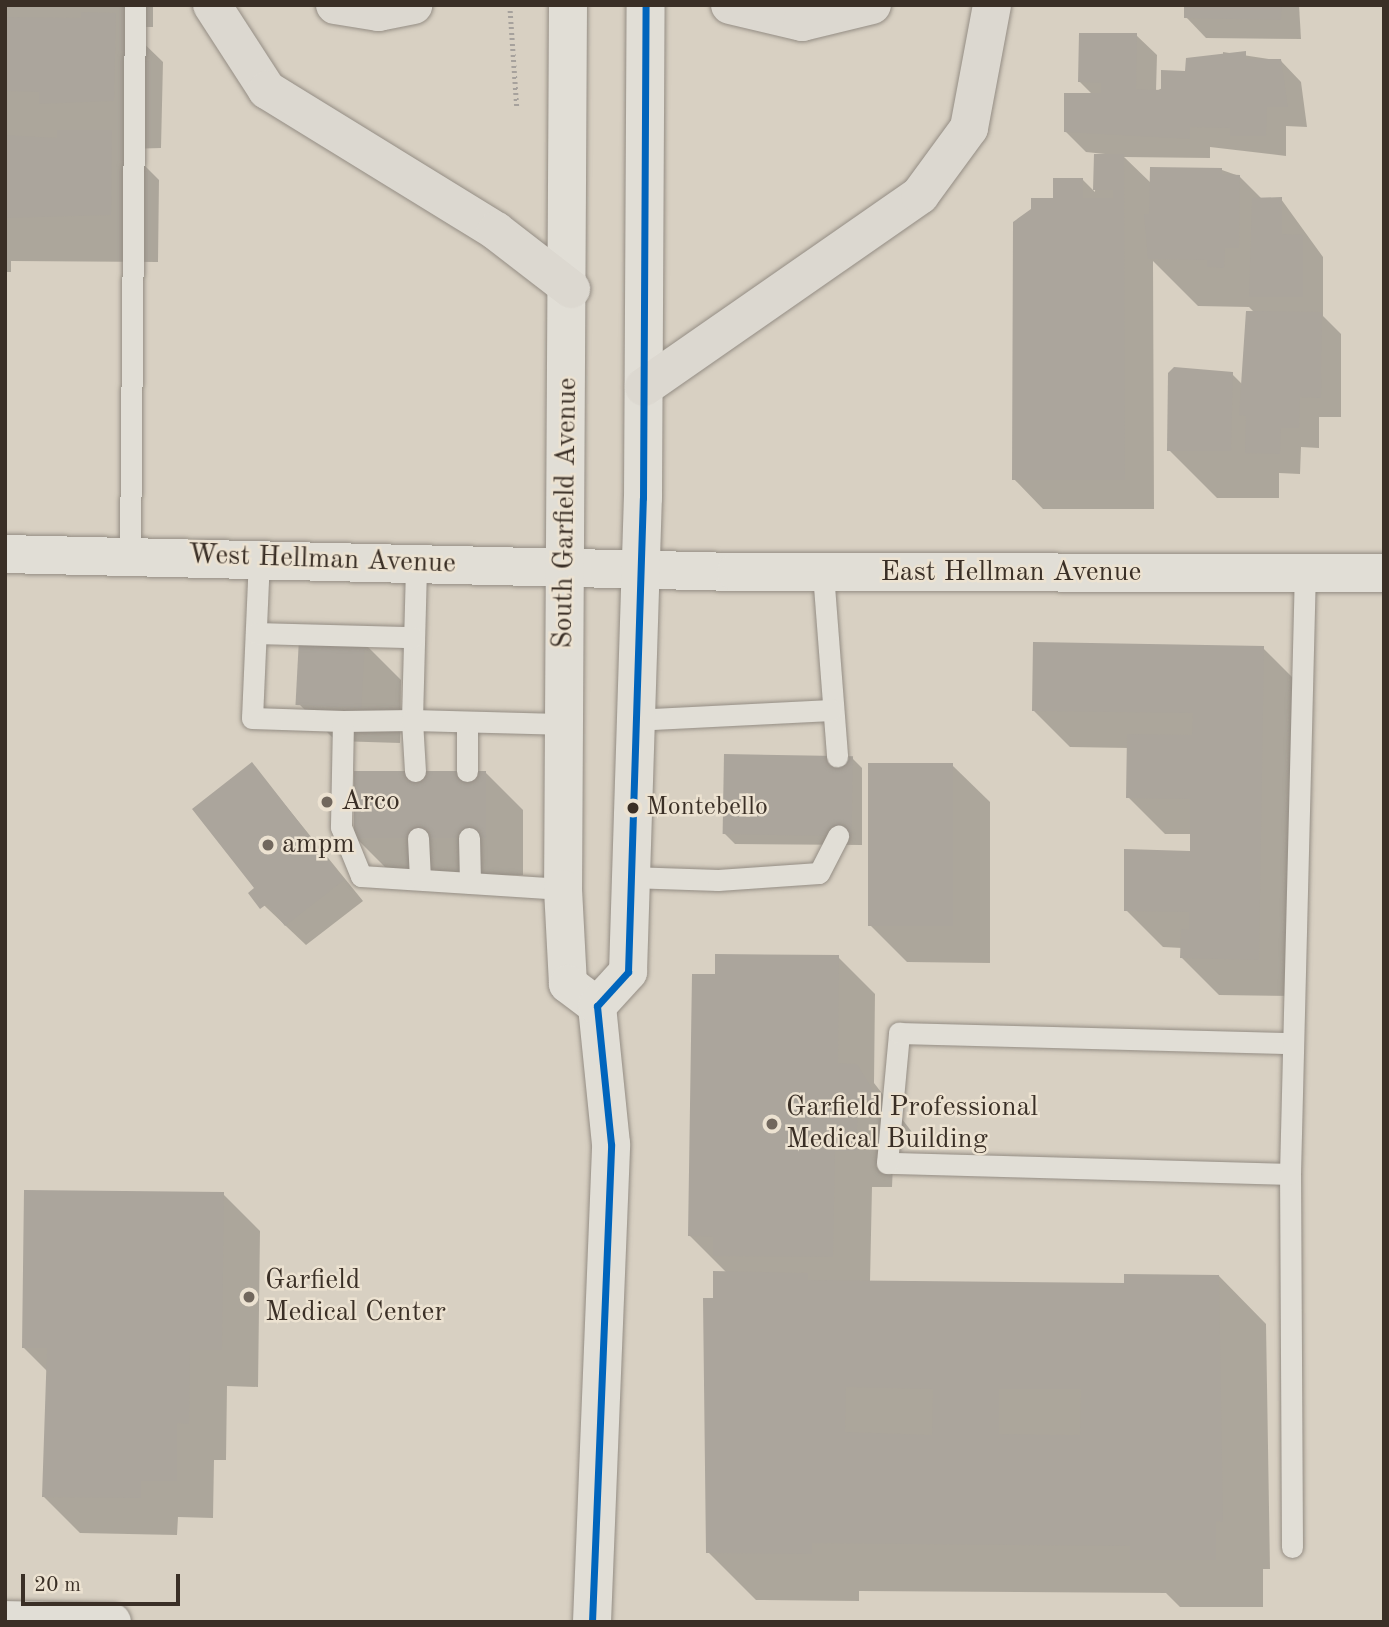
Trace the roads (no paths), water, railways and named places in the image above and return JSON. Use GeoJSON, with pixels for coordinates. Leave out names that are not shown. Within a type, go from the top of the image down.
{"type":"FeatureCollection","features":[{"type":"Feature","properties":{"kind":"highway"},"geometry":{"type":"LineString","coordinates":[[212,5],[267,90],[496,231],[571,289]]}},
{"type":"Feature","properties":{"kind":"highway"},"geometry":{"type":"LineString","coordinates":[[335,5],[378,12],[413,5]]}},
{"type":"Feature","properties":{"kind":"highway"},"geometry":{"type":"LineString","coordinates":[[730,5],[802,22],[872,5]]}},
{"type":"Feature","properties":{"kind":"highway"},"geometry":{"type":"LineString","coordinates":[[644,387],[920,195],[970,128],[992,5]]}},
{"type":"Feature","properties":{"kind":"main road","name":"South Garfield Avenue"},"geometry":{"type":"LineString","coordinates":[[568,5],[571,289],[567,569],[560,724],[563,889],[568,984],[597,1006]]}},
{"type":"Feature","properties":{"kind":"main road"},"geometry":{"type":"LineString","coordinates":[[592,1622],[611,1144],[597,1006],[628,972],[644,387],[646,5]]}},
{"type":"Feature","properties":{"kind":"main road","name":"West Hellman Avenue"},"geometry":{"type":"LineString","coordinates":[[5,554],[130,554],[639,570]]}},
{"type":"Feature","properties":{"kind":"main road","name":"East Hellman Avenue"},"geometry":{"type":"LineString","coordinates":[[639,570],[823,573],[1384,573]]}},
{"type":"Feature","properties":{"kind":"main road"},"geometry":{"type":"LineString","coordinates":[[5,1620],[112,1622]]}},
{"type":"Feature","properties":{"kind":"lane"},"geometry":{"type":"LineString","coordinates":[[130,554],[135,5]]}},
{"type":"Feature","properties":{"kind":"lane"},"geometry":{"type":"LineString","coordinates":[[259,558],[252,718],[343,722],[412,720],[560,724]]}},
{"type":"Feature","properties":{"kind":"lane"},"geometry":{"type":"LineString","coordinates":[[415,771],[412,720],[416,564]]}},
{"type":"Feature","properties":{"kind":"lane"},"geometry":{"type":"LineString","coordinates":[[1292,1547],[1290,1174],[1305,571]]}},
{"type":"Feature","properties":{"kind":"lane"},"geometry":{"type":"LineString","coordinates":[[823,573],[831,710],[837,756]]}},
{"type":"Feature","properties":{"kind":"lane"},"geometry":{"type":"LineString","coordinates":[[256,633],[414,637]]}},
{"type":"Feature","properties":{"kind":"lane"},"geometry":{"type":"LineString","coordinates":[[633,719],[831,710]]}},
{"type":"Feature","properties":{"kind":"lane"},"geometry":{"type":"LineString","coordinates":[[343,722],[341,827],[361,876],[563,889]]}},
{"type":"Feature","properties":{"kind":"lane"},"geometry":{"type":"LineString","coordinates":[[467,722],[467,771]]}},
{"type":"Feature","properties":{"kind":"lane"},"geometry":{"type":"LineString","coordinates":[[629,877],[718,880],[819,873],[838,836]]}},
{"type":"Feature","properties":{"kind":"lane"},"geometry":{"type":"LineString","coordinates":[[418,838],[420,879]]}},
{"type":"Feature","properties":{"kind":"lane"},"geometry":{"type":"LineString","coordinates":[[469,838],[470,883]]}},
{"type":"Feature","properties":{"kind":"lane"},"geometry":{"type":"LineString","coordinates":[[1290,1174],[887,1163],[899,1034],[1293,1043]]}},
{"type":"Feature","properties":{"kind":"place","name":"Arco"},"geometry":{"type":"Point","coordinates":[327,802]}},
{"type":"Feature","properties":{"kind":"place","name":"Montebello"},"geometry":{"type":"Point","coordinates":[633,808]}},
{"type":"Feature","properties":{"kind":"place","name":"ampm"},"geometry":{"type":"Point","coordinates":[268,845]}},
{"type":"Feature","properties":{"kind":"place","name":"Garfield Professional Medical Building"},"geometry":{"type":"Point","coordinates":[772,1124]}},
{"type":"Feature","properties":{"kind":"place","name":"Garfield Medical Center"},"geometry":{"type":"Point","coordinates":[249,1297]}}]}
